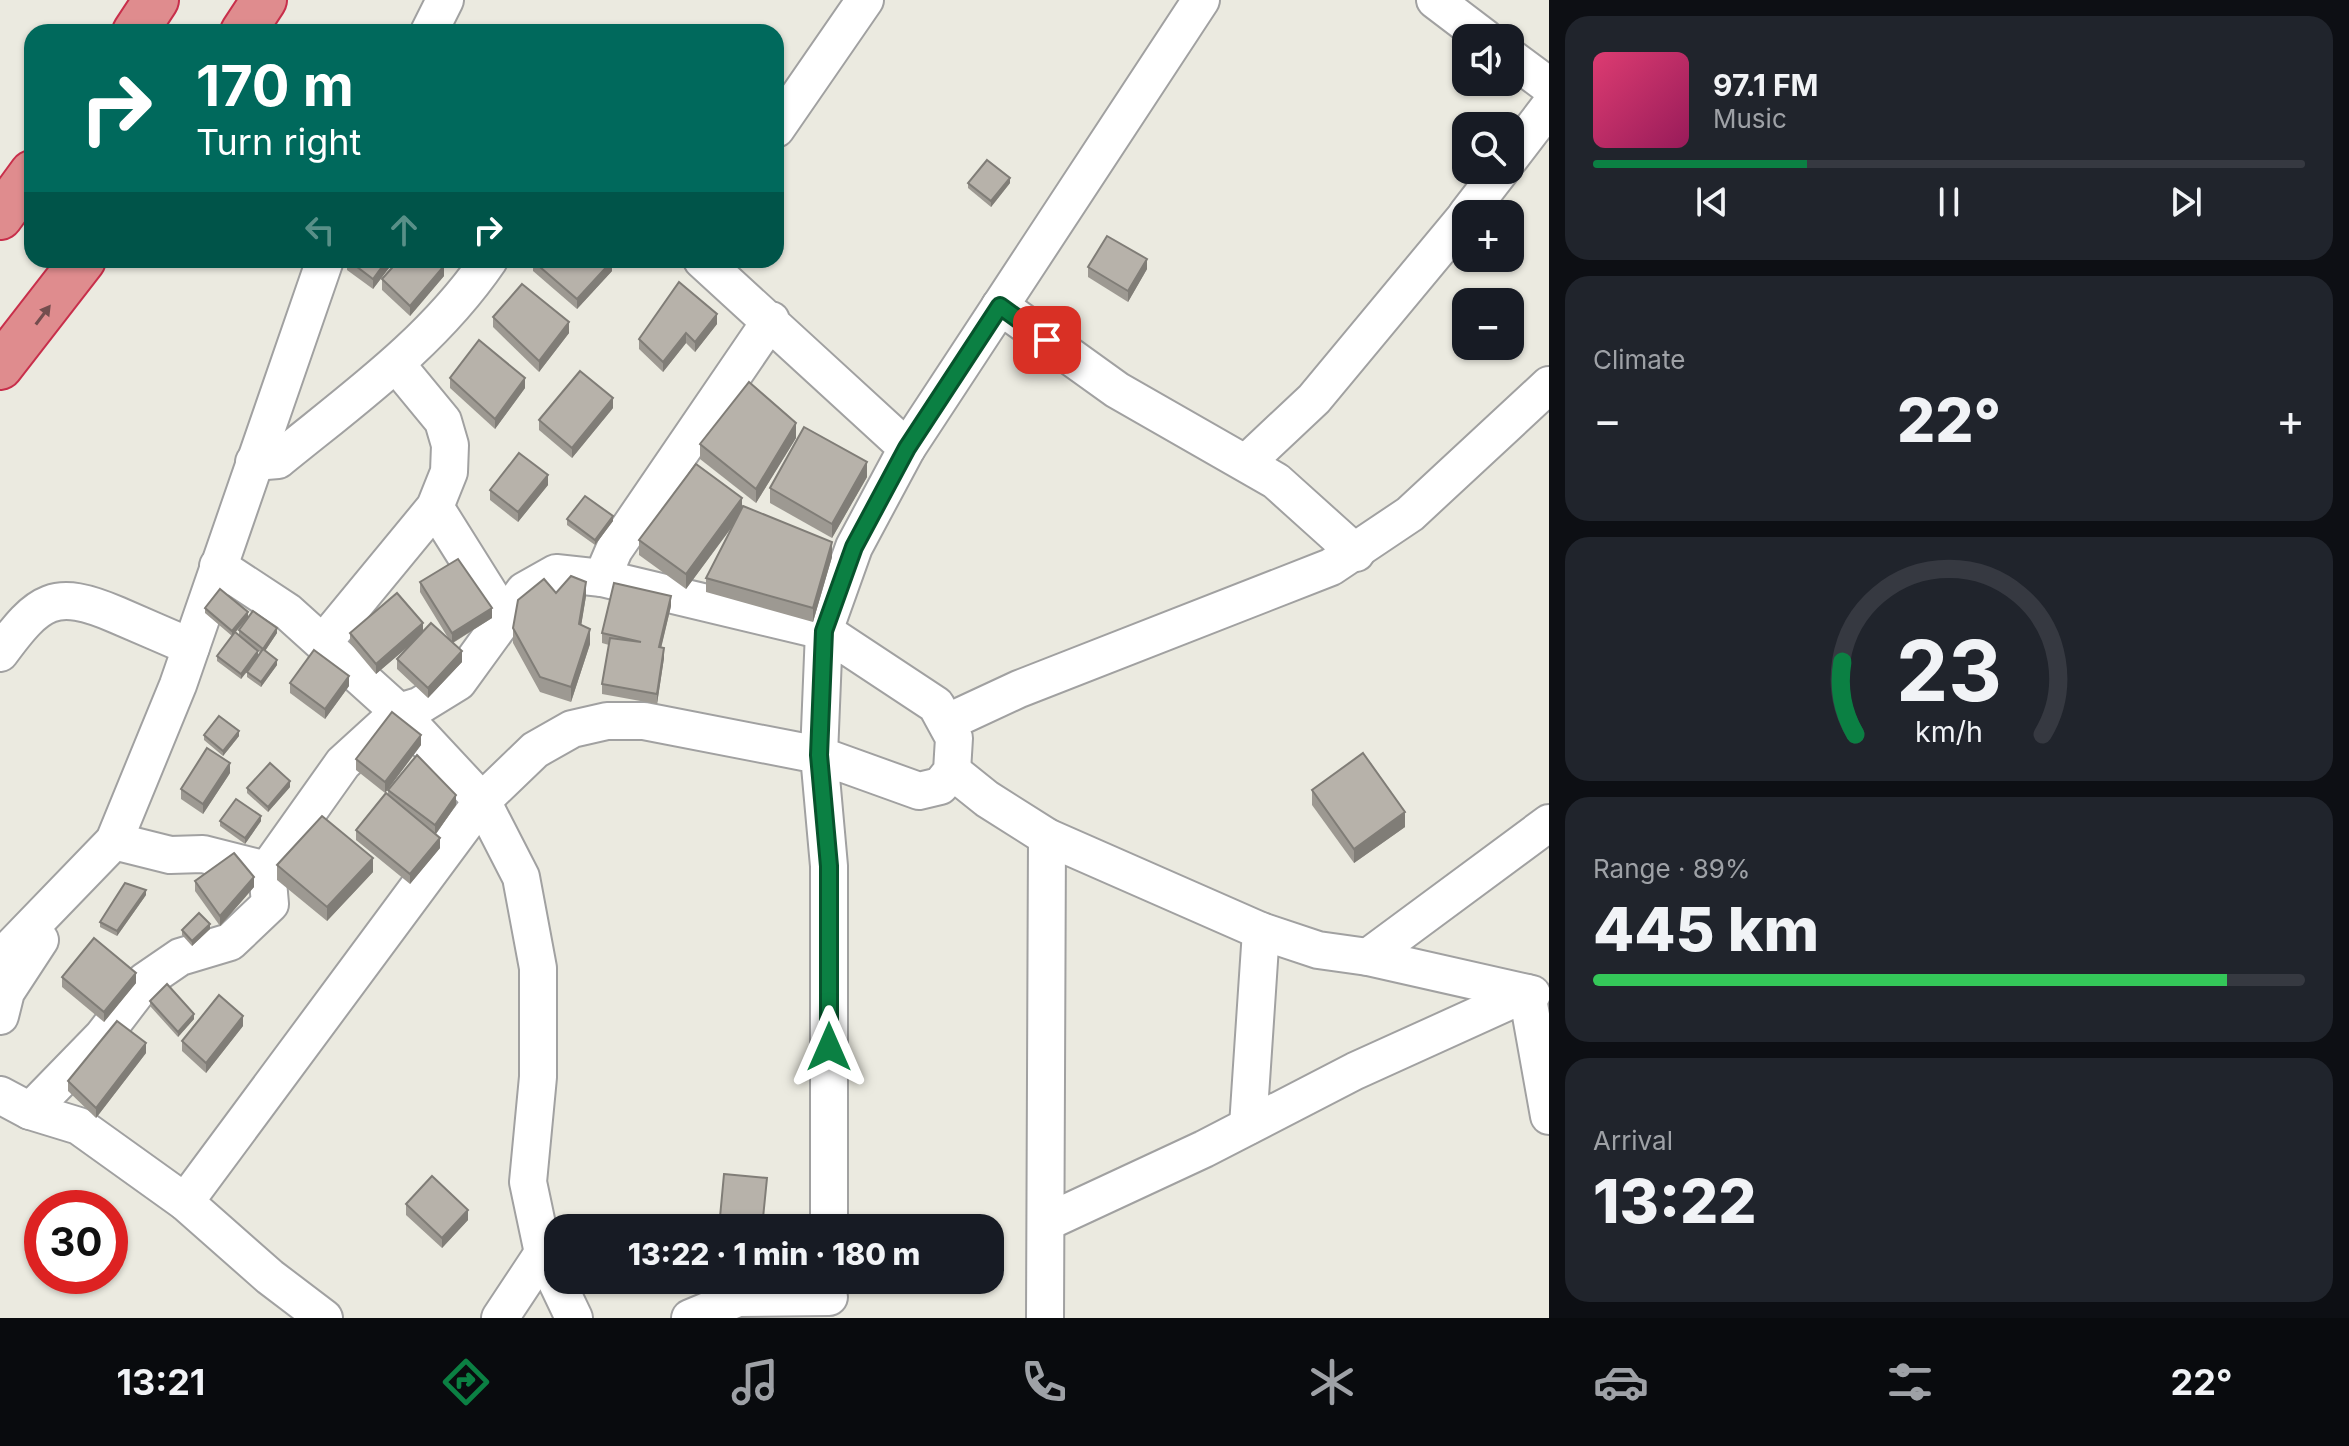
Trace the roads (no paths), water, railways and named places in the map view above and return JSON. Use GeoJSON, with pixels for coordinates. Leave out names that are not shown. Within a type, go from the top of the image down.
{"type":"FeatureCollection","features":[{"type":"Feature","properties":{"kind":"highway"},"geometry":{"type":"LineString","coordinates":[[140,24],[156,0]]}},
{"type":"Feature","properties":{"kind":"highway"},"geometry":{"type":"LineString","coordinates":[[248,24],[264,0]]}},
{"type":"Feature","properties":{"kind":"highway"},"geometry":{"type":"LineString","coordinates":[[0,217],[24,184]]}},
{"type":"Feature","properties":{"kind":"highway"},"geometry":{"type":"LineString","coordinates":[[0,367],[77,268]]}},
{"type":"Feature","properties":{"kind":"street"},"geometry":{"type":"LineString","coordinates":[[433,24],[445,0]]}},
{"type":"Feature","properties":{"kind":"street"},"geometry":{"type":"LineString","coordinates":[[784,117],[865,0]]}},
{"type":"Feature","properties":{"kind":"street"},"geometry":{"type":"LineString","coordinates":[[829,1214],[829,866],[819,755],[824,631],[854,547],[907,448],[1201,0]]}},
{"type":"Feature","properties":{"kind":"street"},"geometry":{"type":"LineString","coordinates":[[1435,0],[1467,24]]}},
{"type":"Feature","properties":{"kind":"street"},"geometry":{"type":"LineString","coordinates":[[1524,67],[1549,86]]}},
{"type":"Feature","properties":{"kind":"street"},"geometry":{"type":"LineString","coordinates":[[1524,140],[1549,107]]}},
{"type":"Feature","properties":{"kind":"street"},"geometry":{"type":"LineString","coordinates":[[1478,200],[1490,184]]}},
{"type":"Feature","properties":{"kind":"street"},"geometry":{"type":"LineString","coordinates":[[1247,462],[1314,399],[1452,233]]}},
{"type":"Feature","properties":{"kind":"street"},"geometry":{"type":"LineString","coordinates":[[0,959],[78,882],[114,841],[155,746],[191,647],[322,268]]}},
{"type":"Feature","properties":{"kind":"street"},"geometry":{"type":"LineString","coordinates":[[254,462],[278,460],[396,364],[442,321],[483,268]]}},
{"type":"Feature","properties":{"kind":"street"},"geometry":{"type":"LineString","coordinates":[[711,268],[907,448]]}},
{"type":"Feature","properties":{"kind":"street"},"geometry":{"type":"LineString","coordinates":[[1000,306],[1117,390],[1247,462],[1284,488],[1356,553]]}},
{"type":"Feature","properties":{"kind":"street"},"geometry":{"type":"LineString","coordinates":[[602,578],[614,550],[771,320]]}},
{"type":"Feature","properties":{"kind":"street"},"geometry":{"type":"LineString","coordinates":[[323,643],[435,507],[449,472],[450,445],[443,421],[396,364]]}},
{"type":"Feature","properties":{"kind":"street"},"geometry":{"type":"LineString","coordinates":[[948,722],[1019,689],[1307,580],[1356,553],[1410,514],[1549,385]]}},
{"type":"Feature","properties":{"kind":"street"},"geometry":{"type":"LineString","coordinates":[[435,507],[504,617]]}},
{"type":"Feature","properties":{"kind":"street"},"geometry":{"type":"LineString","coordinates":[[218,566],[288,612],[399,712],[482,801],[521,877],[538,968],[538,1077],[528,1182],[543,1253],[574,1318]]}},
{"type":"Feature","properties":{"kind":"street"},"geometry":{"type":"LineString","coordinates":[[15,1103],[103,1036],[145,981],[180,957],[230,942],[270,904],[267,870],[343,763],[399,712],[419,706],[458,682],[524,591],[556,573],[602,578],[824,631],[916,689],[936,705],[948,722],[954,738],[952,771],[940,786],[919,791],[819,755],[644,721],[607,721],[572,729],[535,750],[482,801],[185,1202]]}},
{"type":"Feature","properties":{"kind":"street"},"geometry":{"type":"LineString","coordinates":[[0,653],[26,619],[37,610],[73,599],[191,647]]}},
{"type":"Feature","properties":{"kind":"street"},"geometry":{"type":"LineString","coordinates":[[952,771],[1011,815],[1047,837],[1261,931],[1318,950],[1368,957],[1538,995]]}},
{"type":"Feature","properties":{"kind":"street"},"geometry":{"type":"LineString","coordinates":[[1368,957],[1549,823]]}},
{"type":"Feature","properties":{"kind":"street"},"geometry":{"type":"LineString","coordinates":[[1045,1318],[1047,837]]}},
{"type":"Feature","properties":{"kind":"street"},"geometry":{"type":"LineString","coordinates":[[114,841],[170,855],[203,854],[267,870]]}},
{"type":"Feature","properties":{"kind":"street"},"geometry":{"type":"LineString","coordinates":[[0,1016],[6,992],[78,882]]}},
{"type":"Feature","properties":{"kind":"street"},"geometry":{"type":"LineString","coordinates":[[1248,1126],[1261,931]]}},
{"type":"Feature","properties":{"kind":"street"},"geometry":{"type":"LineString","coordinates":[[1047,1222],[1355,1071],[1538,995]]}},
{"type":"Feature","properties":{"kind":"street"},"geometry":{"type":"LineString","coordinates":[[1538,995],[1549,1116]]}},
{"type":"Feature","properties":{"kind":"street"},"geometry":{"type":"LineString","coordinates":[[15,1103],[79,1126],[185,1202],[270,1277],[324,1318]]}},
{"type":"Feature","properties":{"kind":"street"},"geometry":{"type":"LineString","coordinates":[[500,1318],[543,1253]]}},
{"type":"Feature","properties":{"kind":"street"},"geometry":{"type":"LineString","coordinates":[[690,1318],[738,1298],[829,1298]]}}]}
